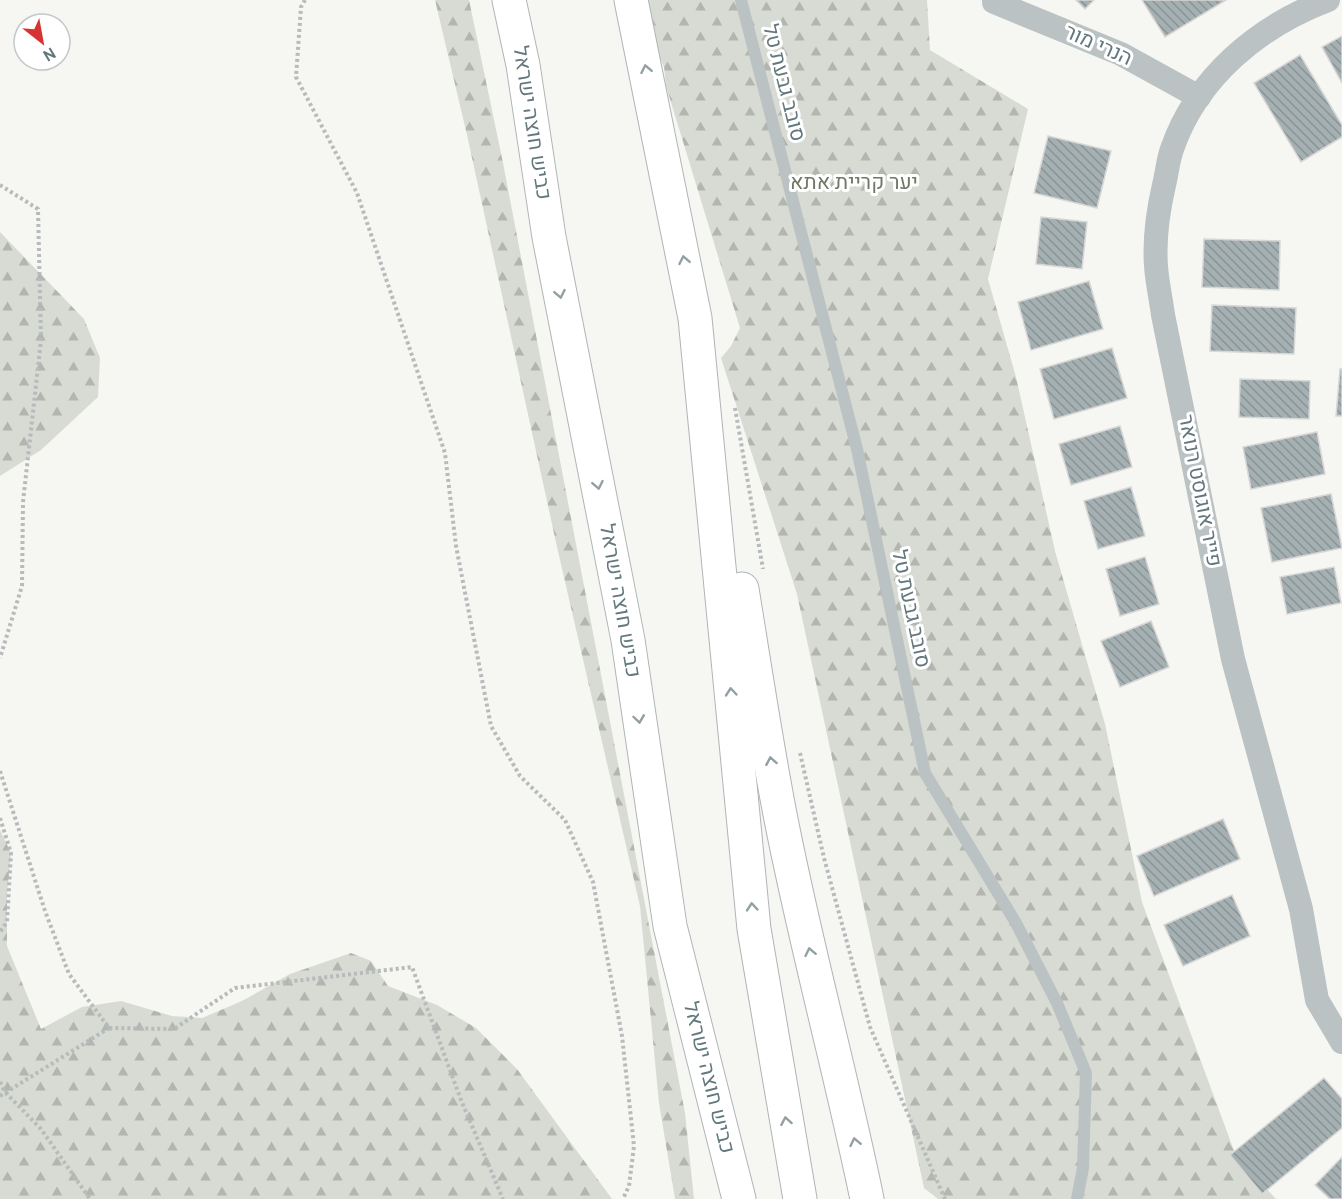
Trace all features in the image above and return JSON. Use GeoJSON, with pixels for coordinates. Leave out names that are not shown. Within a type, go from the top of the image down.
{"type":"FeatureCollection","features":[{"type":"Feature","properties":{"kind":"highway","name":"כביש חוצה ישראל"},"geometry":{"type":"LineString","coordinates":[[509,0],[523,65],[549,237],[628,640],[670,926],[739,1199]]}},
{"type":"Feature","properties":{"kind":"highway"},"geometry":{"type":"LineString","coordinates":[[631,0],[696,318],[779,808],[867,1199]]}},
{"type":"Feature","properties":{"kind":"highway"},"geometry":{"type":"LineString","coordinates":[[696,318],[754,929],[800,1199]]}},
{"type":"Feature","properties":{"kind":"highway"},"geometry":{"type":"LineString","coordinates":[[670,926],[715,1199]]}},
{"type":"Feature","properties":{"kind":"street","name":"הנרי מור"},"geometry":{"type":"LineString","coordinates":[[994,0],[994,2],[1121,54],[1199,97]]}},
{"type":"Feature","properties":{"kind":"street","name":"פייר אוגוסט רנואר"},"geometry":{"type":"LineString","coordinates":[[1328,0],[1302,10],[1265,31],[1236,53],[1213,78],[1187,115],[1172,149],[1156,216],[1155,265],[1163,315],[1233,659],[1301,909],[1317,999],[1342,1042]]}},
{"type":"Feature","properties":{"kind":"lane","name":"סובב גבעת טל"},"geometry":{"type":"LineString","coordinates":[[741,0],[857,449],[925,773],[1016,923],[1057,1003],[1086,1073],[1083,1168],[1077,1199]]}},
{"type":"Feature","properties":{"kind":"path"},"geometry":{"type":"LineString","coordinates":[[305,0],[301,7],[296,77],[357,193],[445,453],[456,546],[491,726],[520,776],[565,820],[593,882],[622,1036],[634,1146],[629,1186],[623,1199]]}},
{"type":"Feature","properties":{"kind":"path"},"geometry":{"type":"LineString","coordinates":[[0,185],[38,209],[41,340],[23,501],[22,586],[0,658]]}},
{"type":"Feature","properties":{"kind":"path"},"geometry":{"type":"LineString","coordinates":[[734,406],[765,579]]}},
{"type":"Feature","properties":{"kind":"path"},"geometry":{"type":"LineString","coordinates":[[798,742],[824,858],[870,1027],[945,1199]]}},
{"type":"Feature","properties":{"kind":"path"},"geometry":{"type":"LineString","coordinates":[[0,771],[45,910],[69,974],[109,1028]]}},
{"type":"Feature","properties":{"kind":"path"},"geometry":{"type":"LineString","coordinates":[[0,818],[11,853],[7,922],[0,932]]}},
{"type":"Feature","properties":{"kind":"path"},"geometry":{"type":"LineString","coordinates":[[0,1096],[109,1028],[174,1029],[235,988],[412,967],[461,1100],[503,1199]]}},
{"type":"Feature","properties":{"kind":"path"},"geometry":{"type":"LineString","coordinates":[[0,1082],[5,1092],[41,1129],[90,1199]]}},
{"type":"Feature","properties":{"kind":"green space"},"geometry":{"type":"Polygon","coordinates":[[[435,0],[469,0],[503,163],[685,1113],[694,1199],[675,1199],[659,1103],[640,906],[435,0]]]}},
{"type":"Feature","properties":{"kind":"green space","name":"יער קריית אתא"},"geometry":{"type":"Polygon","coordinates":[[[648,0],[927,0],[930,50],[1028,109],[988,279],[1016,377],[1055,551],[1105,724],[1142,902],[1236,1156],[1276,1199],[938,1199],[924,1188],[797,594],[721,358],[731,346],[740,328],[666,86],[664,67],[655,47],[648,0]]]}},
{"type":"Feature","properties":{"kind":"green space"},"geometry":{"type":"Polygon","coordinates":[[[0,232],[84,319],[100,358],[98,397],[41,450],[0,476],[0,232]]]}},
{"type":"Feature","properties":{"kind":"green space"},"geometry":{"type":"Polygon","coordinates":[[[0,830],[11,853],[7,894],[7,946],[41,1029],[82,1007],[121,1001],[172,1016],[202,1018],[242,1001],[290,974],[351,953],[371,961],[388,986],[437,1005],[476,1028],[517,1069],[612,1199],[0,1199],[0,830]]]}},
{"type":"Feature","properties":{"kind":"building"},"geometry":{"type":"Polygon","coordinates":[[[1076,0],[1094,0],[1085,9],[1076,0]]]}},
{"type":"Feature","properties":{"kind":"building"},"geometry":{"type":"Polygon","coordinates":[[[1142,0],[1226,0],[1165,37],[1142,0]]]}},
{"type":"Feature","properties":{"kind":"building"},"geometry":{"type":"Polygon","coordinates":[[[1342,36],[1342,83],[1322,47],[1342,36]]]}},
{"type":"Feature","properties":{"kind":"building"},"geometry":{"type":"Polygon","coordinates":[[[1300,55],[1342,125],[1342,137],[1301,162],[1254,83],[1300,55]]]}},
{"type":"Feature","properties":{"kind":"building"},"geometry":{"type":"Polygon","coordinates":[[[1048,136],[1111,151],[1097,208],[1034,193],[1048,136]]]}},
{"type":"Feature","properties":{"kind":"building"},"geometry":{"type":"Polygon","coordinates":[[[1041,217],[1087,222],[1082,269],[1036,264],[1041,217]]]}},
{"type":"Feature","properties":{"kind":"building"},"geometry":{"type":"Polygon","coordinates":[[[1204,239],[1280,241],[1279,290],[1202,287],[1204,239]]]}},
{"type":"Feature","properties":{"kind":"building"},"geometry":{"type":"Polygon","coordinates":[[[1089,281],[1103,329],[1031,350],[1018,302],[1089,281]]]}},
{"type":"Feature","properties":{"kind":"building"},"geometry":{"type":"Polygon","coordinates":[[[1212,305],[1296,308],[1294,354],[1210,351],[1212,305]]]}},
{"type":"Feature","properties":{"kind":"building"},"geometry":{"type":"Polygon","coordinates":[[[1112,348],[1127,398],[1054,419],[1040,369],[1112,348]]]}},
{"type":"Feature","properties":{"kind":"building"},"geometry":{"type":"Polygon","coordinates":[[[1340,369],[1342,369],[1342,416],[1336,416],[1340,369]]]}},
{"type":"Feature","properties":{"kind":"building"},"geometry":{"type":"Polygon","coordinates":[[[1240,379],[1310,381],[1309,419],[1239,417],[1240,379]]]}},
{"type":"Feature","properties":{"kind":"building"},"geometry":{"type":"Polygon","coordinates":[[[1120,426],[1132,467],[1071,485],[1059,444],[1120,426]]]}},
{"type":"Feature","properties":{"kind":"building"},"geometry":{"type":"Polygon","coordinates":[[[1317,432],[1325,474],[1251,489],[1243,447],[1317,432]]]}},
{"type":"Feature","properties":{"kind":"building"},"geometry":{"type":"Polygon","coordinates":[[[1131,487],[1145,536],[1098,549],[1084,501],[1131,487]]]}},
{"type":"Feature","properties":{"kind":"building"},"geometry":{"type":"Polygon","coordinates":[[[1331,494],[1342,548],[1272,562],[1261,508],[1331,494]]]}},
{"type":"Feature","properties":{"kind":"building"},"geometry":{"type":"Polygon","coordinates":[[[1145,557],[1159,604],[1120,616],[1106,569],[1145,557]]]}},
{"type":"Feature","properties":{"kind":"building"},"geometry":{"type":"Polygon","coordinates":[[[1334,567],[1341,603],[1287,614],[1280,577],[1334,567]]]}},
{"type":"Feature","properties":{"kind":"building"},"geometry":{"type":"Polygon","coordinates":[[[1151,621],[1169,667],[1120,687],[1101,641],[1151,621]]]}},
{"type":"Feature","properties":{"kind":"building"},"geometry":{"type":"Polygon","coordinates":[[[1223,819],[1240,859],[1154,896],[1137,856],[1223,819]]]}},
{"type":"Feature","properties":{"kind":"building"},"geometry":{"type":"Polygon","coordinates":[[[1232,895],[1250,936],[1183,966],[1164,925],[1232,895]]]}},
{"type":"Feature","properties":{"kind":"building"},"geometry":{"type":"Polygon","coordinates":[[[1324,1078],[1342,1099],[1342,1128],[1262,1194],[1230,1155],[1324,1078]]]}},
{"type":"Feature","properties":{"kind":"building"},"geometry":{"type":"Polygon","coordinates":[[[1342,1157],[1342,1199],[1330,1199],[1315,1185],[1342,1157]]]}}]}
